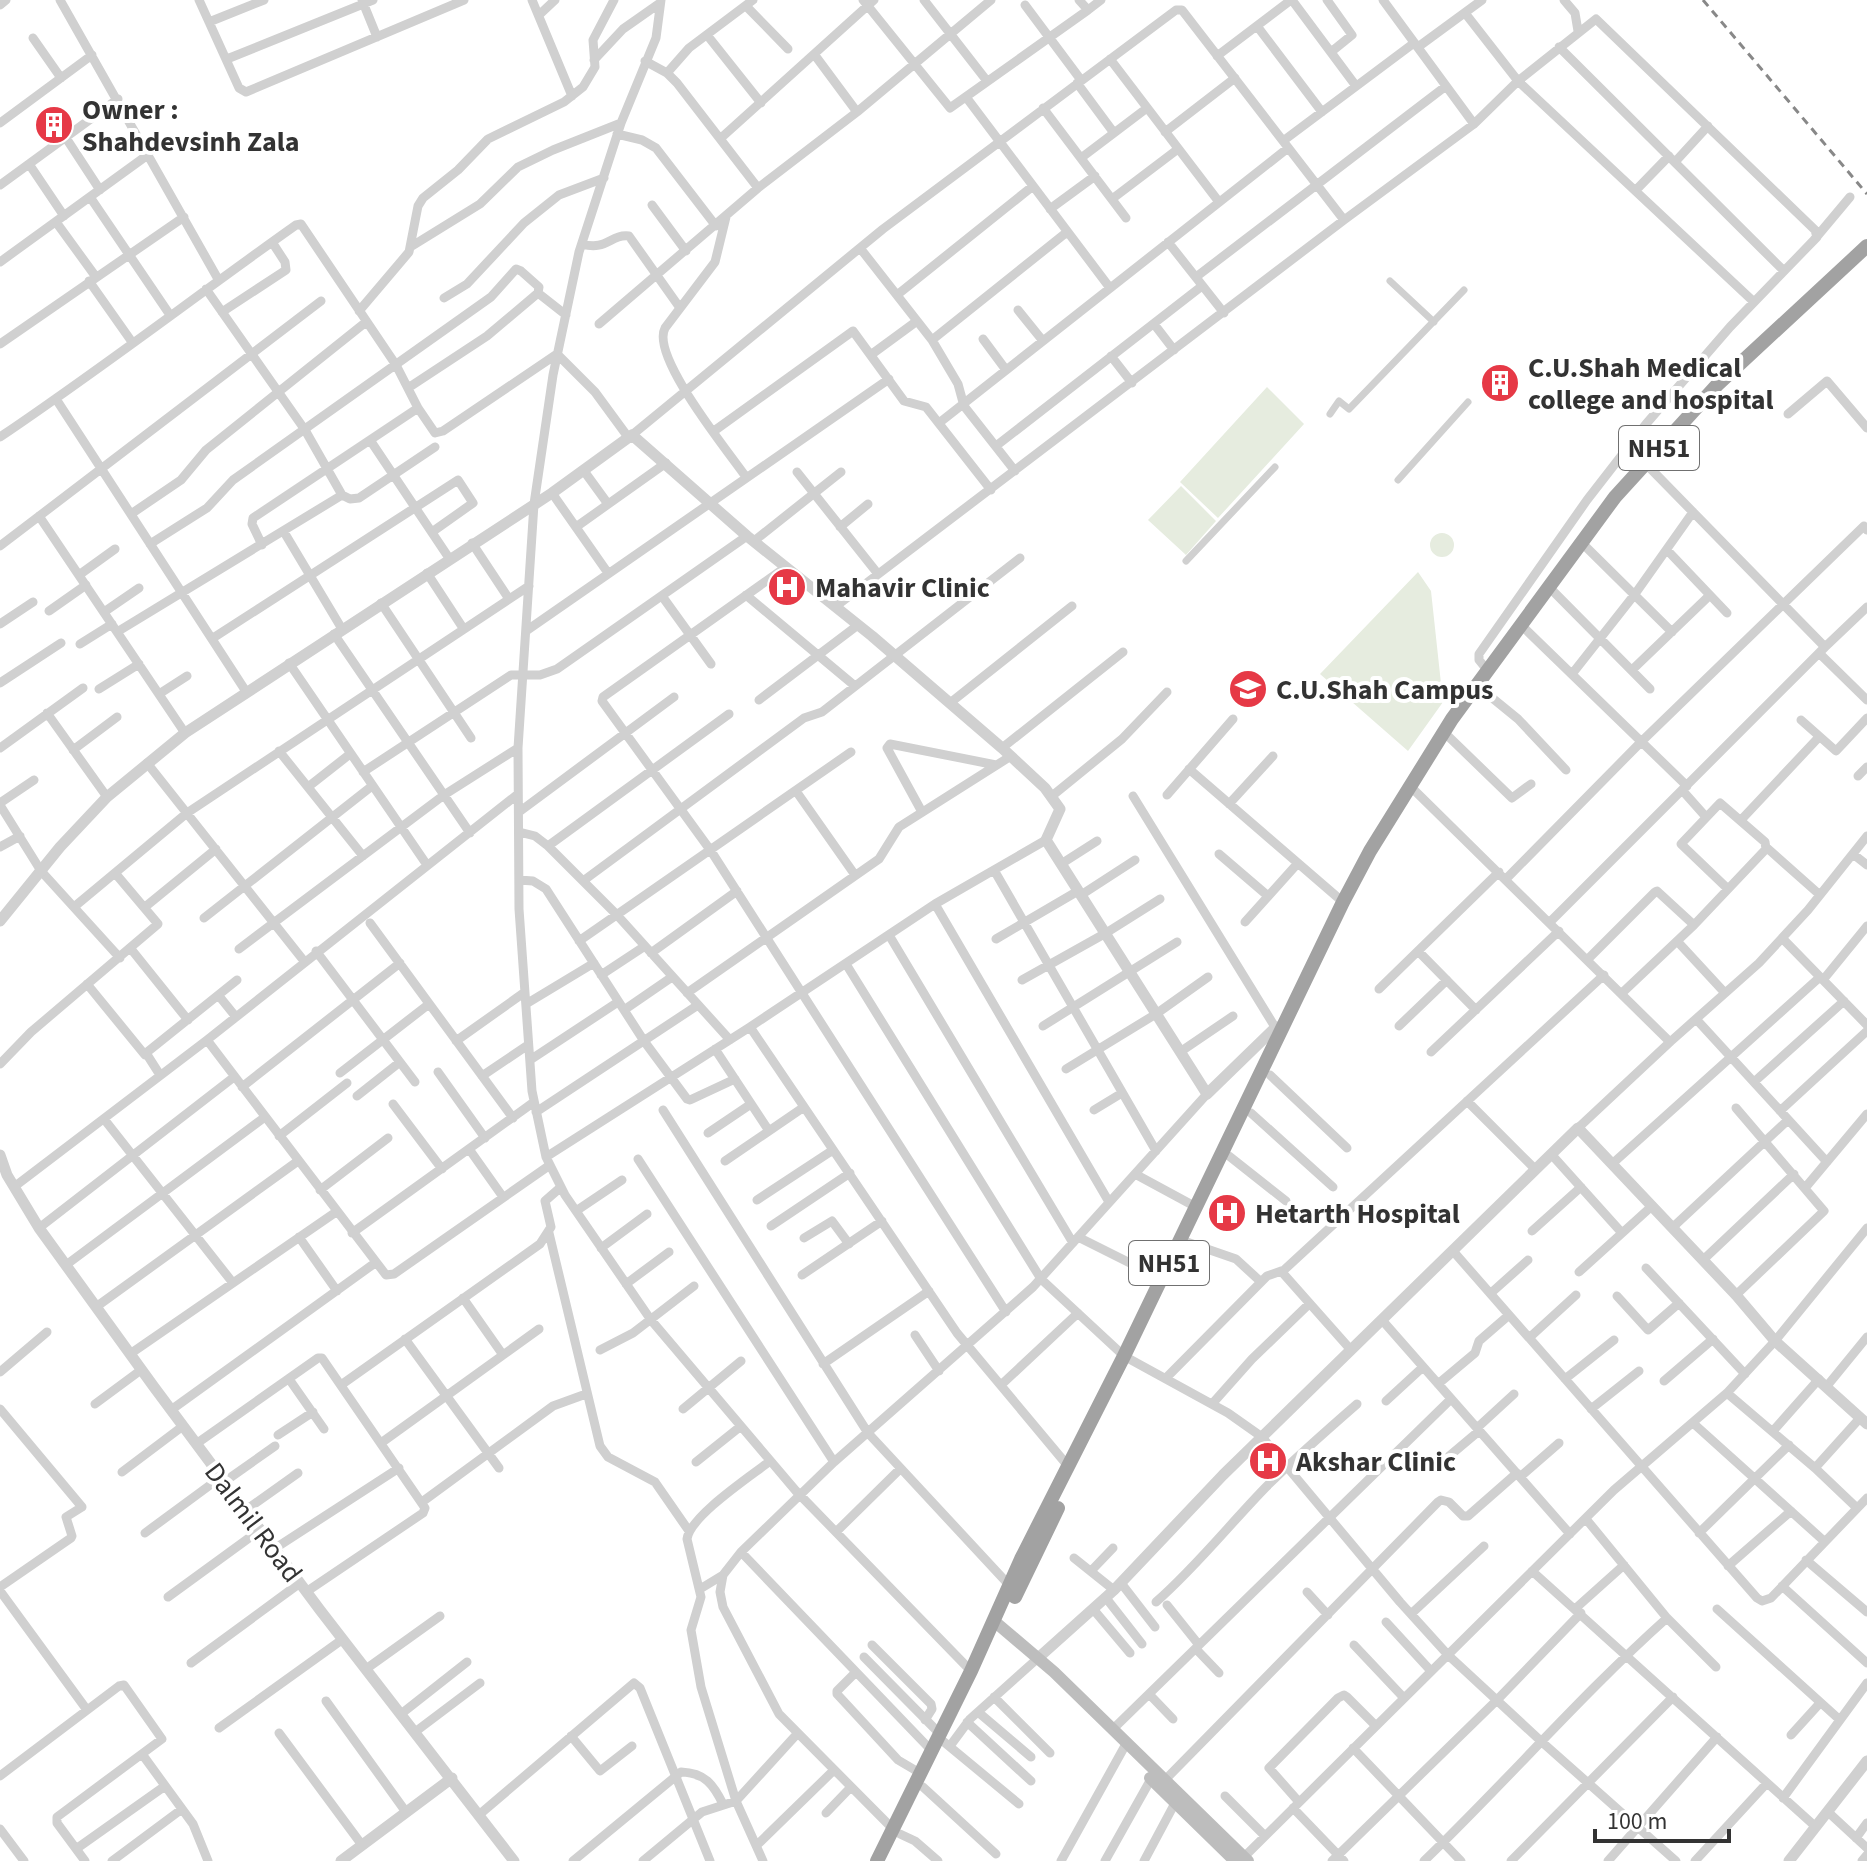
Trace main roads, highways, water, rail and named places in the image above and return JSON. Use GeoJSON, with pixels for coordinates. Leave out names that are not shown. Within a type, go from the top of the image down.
{"type":"FeatureCollection","features":[{"type":"Feature","properties":{"kind":"highway","name":"NH51"},"geometry":{"type":"LineString","coordinates":[[877,1861],[896,1832],[941,1742],[1184,1241],[1251,1113],[1412,787],[1449,737],[1519,624],[1615,497],[1718,384],[1867,246]]}},
{"type":"Feature","properties":{"kind":"highway","name":"NH51"},"geometry":{"type":"LineString","coordinates":[[997,1624],[1010,1586],[1068,1466],[1127,1357],[1162,1279],[1184,1241],[1196,1207],[1278,1030],[1343,902],[1370,851],[1452,719],[1484,679]]}},
{"type":"Feature","properties":{"kind":"highway","name":"NH51"},"geometry":{"type":"LineString","coordinates":[[887,1861],[896,1832]]}},
{"type":"Feature","properties":{"kind":"main road"},"geometry":{"type":"LineString","coordinates":[[997,1624],[1112,1730],[1124,1747]]}},
{"type":"Feature","properties":{"kind":"main road"},"geometry":{"type":"LineString","coordinates":[[1040,1662],[1053,1680],[1236,1857]]}},
{"type":"Feature","properties":{"kind":"main road"},"geometry":{"type":"LineString","coordinates":[[1158,1782],[1175,1803],[1236,1857]]}},
{"type":"Feature","properties":{"kind":"railway"},"geometry":{"type":"LineString","coordinates":[[1703,0],[1867,194]]}},
{"type":"Feature","properties":{"kind":"place","name":"Owner : Shahdevsinh Zala"},"geometry":{"type":"Point","coordinates":[54,125]}},
{"type":"Feature","properties":{"kind":"place","name":"C.U.Shah Medical college and hospital"},"geometry":{"type":"Point","coordinates":[1500,383]}},
{"type":"Feature","properties":{"kind":"place","name":"Mahavir Clinic"},"geometry":{"type":"Point","coordinates":[787,587]}},
{"type":"Feature","properties":{"kind":"place","name":"C.U.Shah Campus"},"geometry":{"type":"Point","coordinates":[1248,689]}},
{"type":"Feature","properties":{"kind":"place","name":"Hetarth Hospital"},"geometry":{"type":"Point","coordinates":[1227,1213]}},
{"type":"Feature","properties":{"kind":"place","name":"Akshar Clinic"},"geometry":{"type":"Point","coordinates":[1268,1461]}}]}
